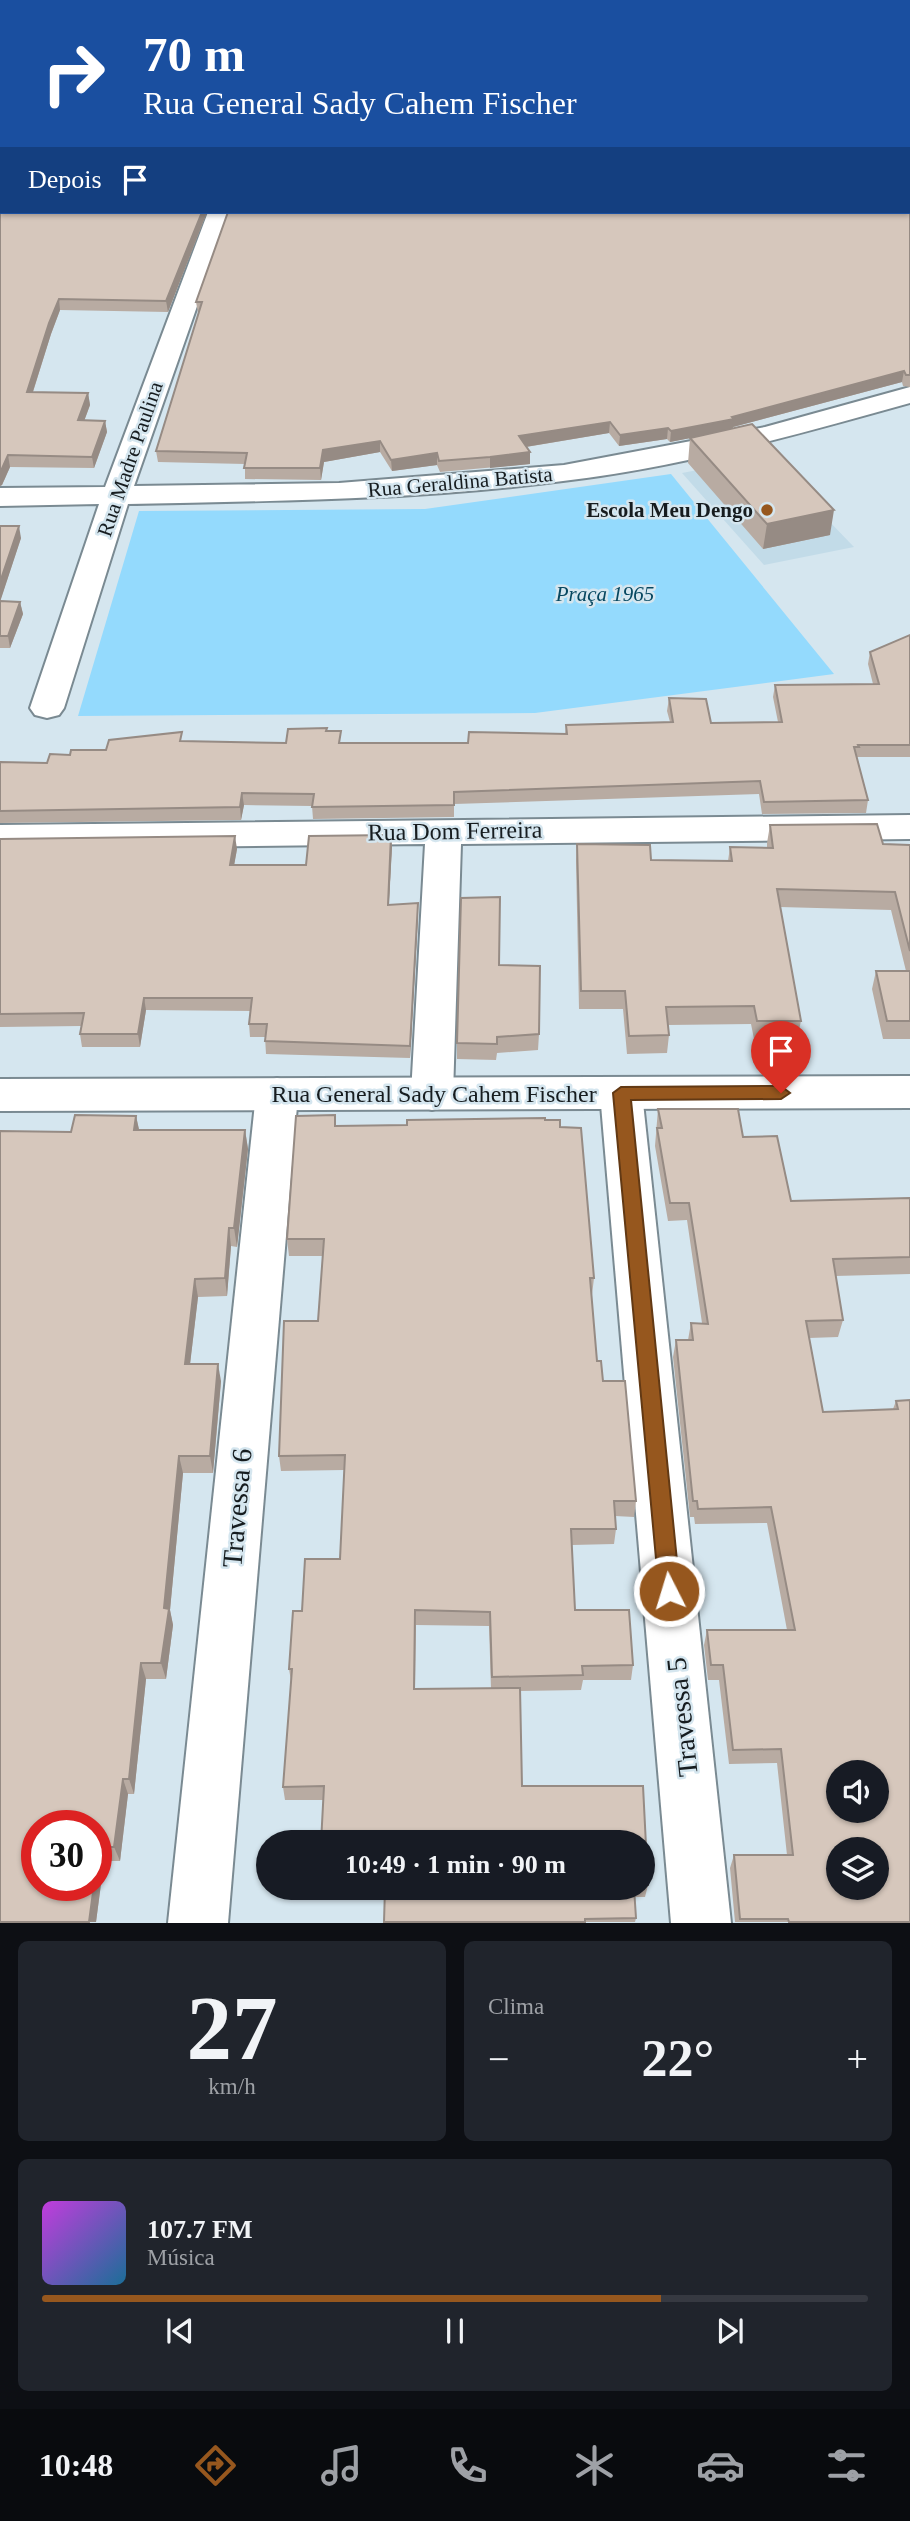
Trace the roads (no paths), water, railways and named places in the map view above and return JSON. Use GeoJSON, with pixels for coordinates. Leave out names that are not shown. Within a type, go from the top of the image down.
{"type":"FeatureCollection","features":[{"type":"Feature","properties":{"kind":"street","name":"Rua Madre Paulina"},"geometry":{"type":"LineString","coordinates":[[47,708],[116,496],[218,214]]}},
{"type":"Feature","properties":{"kind":"street","name":"Rua Geraldina Batista"},"geometry":{"type":"LineString","coordinates":[[0,497],[339,492],[564,474],[768,435],[910,395]]}},
{"type":"Feature","properties":{"kind":"street","name":"Rua Dom Ferreira"},"geometry":{"type":"LineString","coordinates":[[0,838],[444,830],[910,827]]}},
{"type":"Feature","properties":{"kind":"street"},"geometry":{"type":"LineString","coordinates":[[432,1094],[444,830]]}},
{"type":"Feature","properties":{"kind":"street","name":"Rua General Sady Cahem Fischer"},"geometry":{"type":"LineString","coordinates":[[0,1095],[910,1092]]}},
{"type":"Feature","properties":{"kind":"street","name":"Travessa 5"},"geometry":{"type":"LineString","coordinates":[[621,1093],[701,1923]]}},
{"type":"Feature","properties":{"kind":"street","name":"Travessa 6"},"geometry":{"type":"LineString","coordinates":[[198,1923],[277,1094]]}},
{"type":"Feature","properties":{"kind":"place","name":"Escola Meu Dengo"},"geometry":{"type":"Point","coordinates":[767,510]}},
{"type":"Feature","properties":{"kind":"park label","name":"Praça 1965"},"geometry":{"type":"Point","coordinates":[605,594]}}]}
